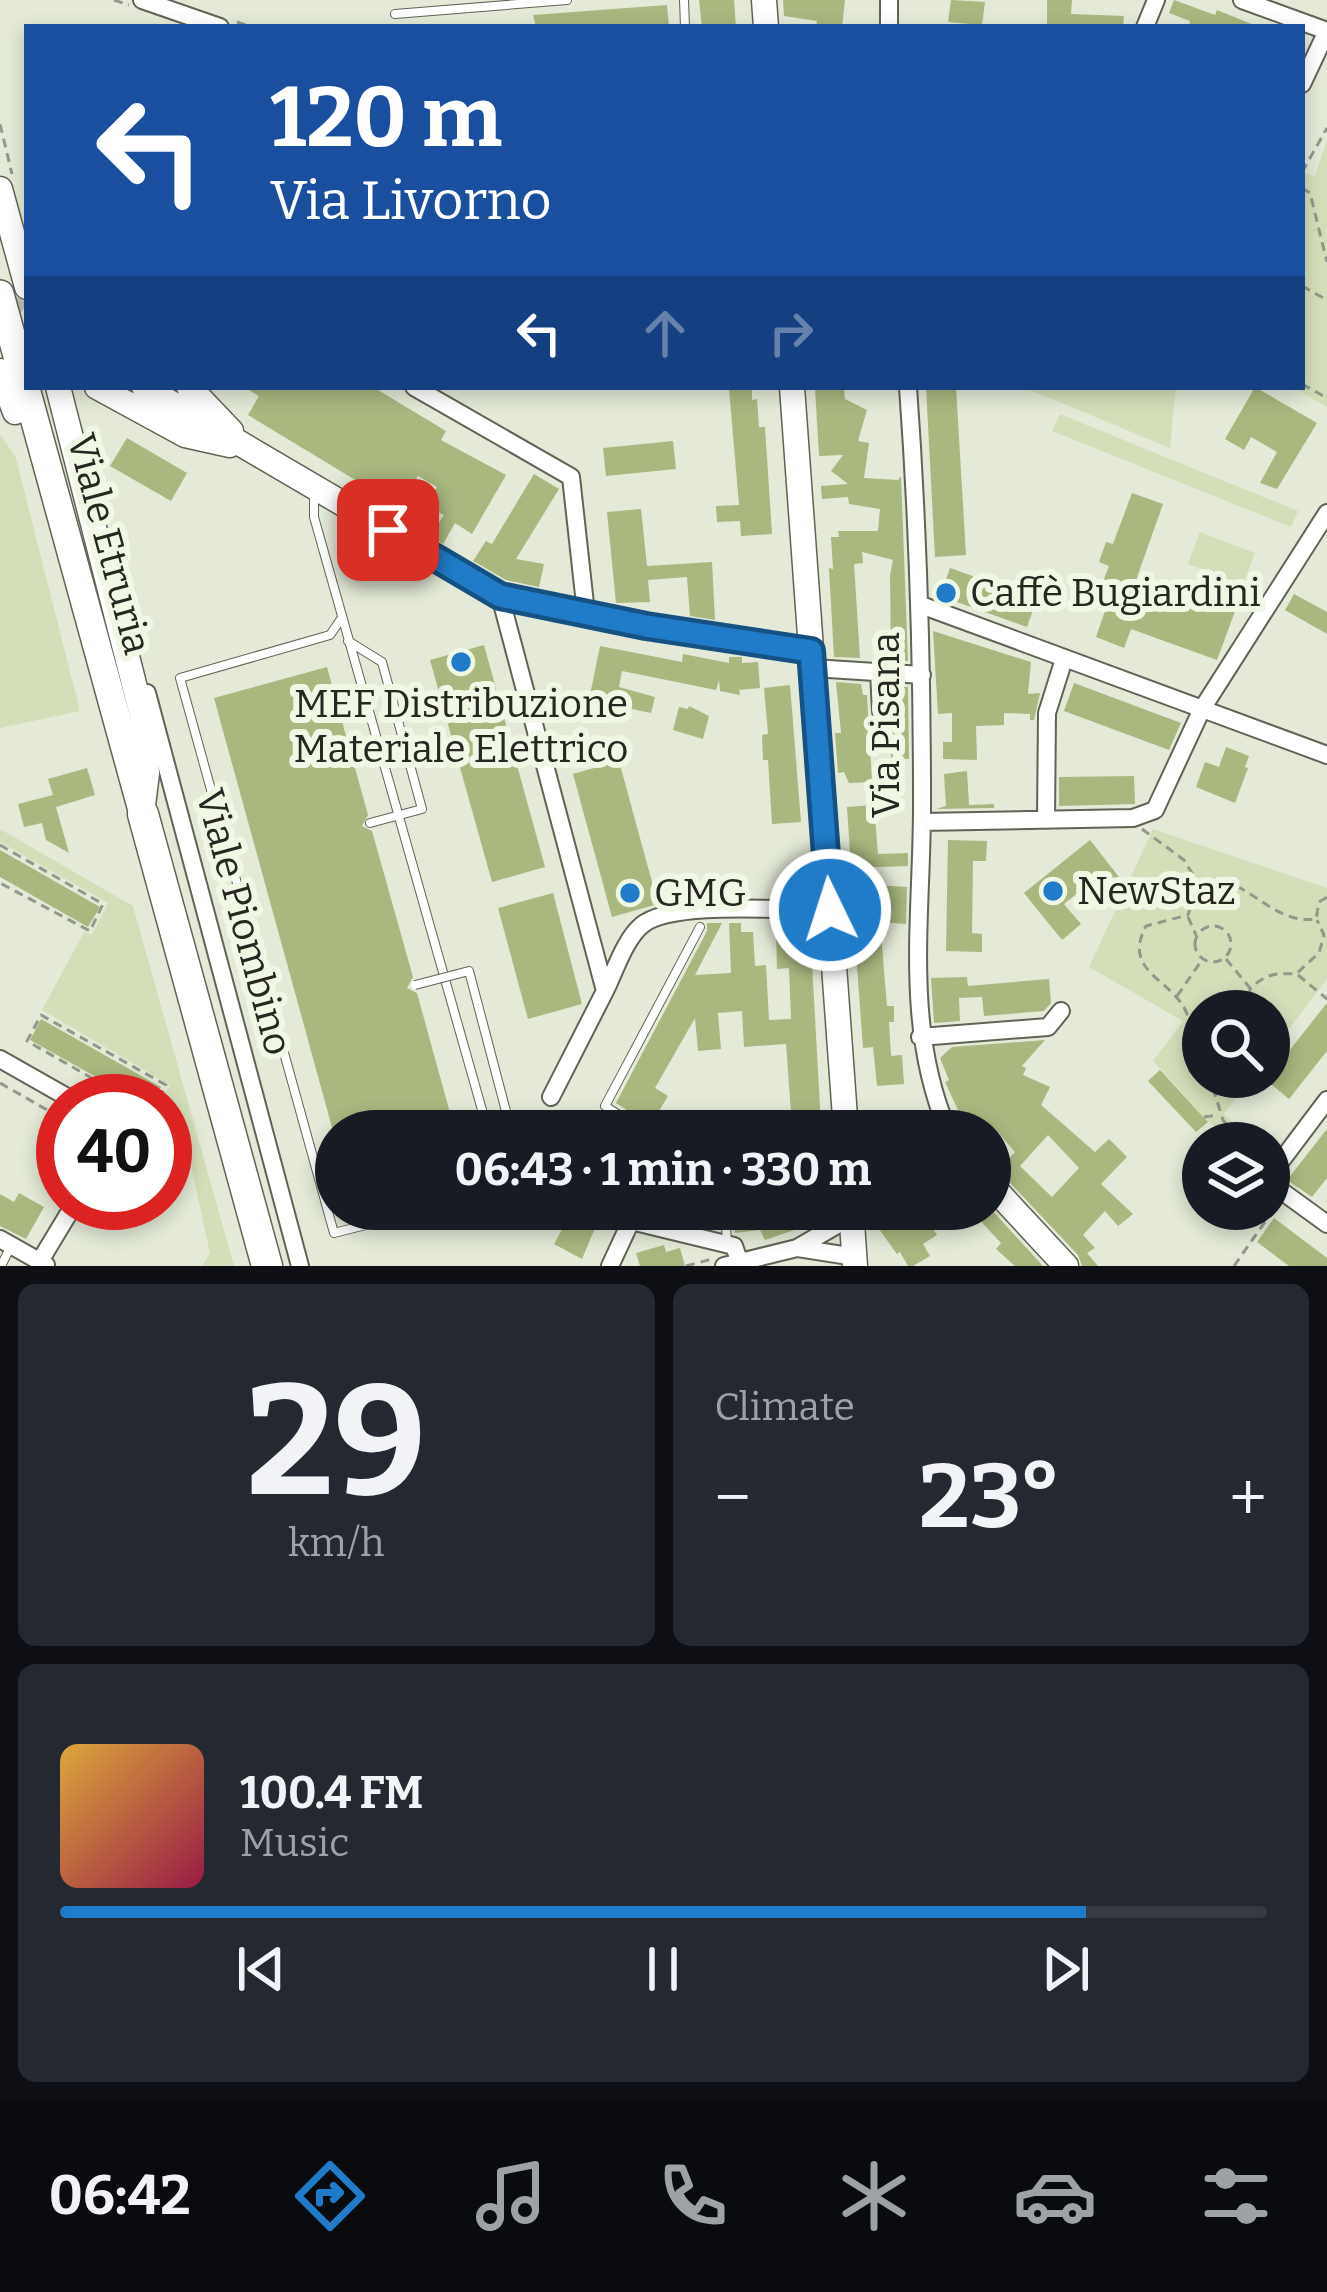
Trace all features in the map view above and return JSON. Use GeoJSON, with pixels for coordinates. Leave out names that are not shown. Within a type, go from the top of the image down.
{"type":"FeatureCollection","features":[{"type":"Feature","properties":{"kind":"highway"},"geometry":{"type":"LineString","coordinates":[[134,816],[245,1223],[266,1266]]}},
{"type":"Feature","properties":{"kind":"highway"},"geometry":{"type":"LineString","coordinates":[[245,1223],[248,1266]]}},
{"type":"Feature","properties":{"kind":"main road","name":"Viale Etruria"},"geometry":{"type":"LineString","coordinates":[[0,294],[24,387]]}},
{"type":"Feature","properties":{"kind":"main road","name":"Viale Etruria"},"geometry":{"type":"LineString","coordinates":[[0,358],[134,816]]}},
{"type":"Feature","properties":{"kind":"main road","name":"Viale Etruria"},"geometry":{"type":"LineString","coordinates":[[25,390],[134,816]]}},
{"type":"Feature","properties":{"kind":"street"},"geometry":{"type":"LineString","coordinates":[[142,0],[211,24]]}},
{"type":"Feature","properties":{"kind":"street"},"geometry":{"type":"LineString","coordinates":[[1242,0],[1327,31],[1305,78]]}},
{"type":"Feature","properties":{"kind":"street"},"geometry":{"type":"LineString","coordinates":[[0,189],[24,271]]}},
{"type":"Feature","properties":{"kind":"street"},"geometry":{"type":"LineString","coordinates":[[0,371],[15,412]]}},
{"type":"Feature","properties":{"kind":"street","name":"Viale Piombino"},"geometry":{"type":"LineString","coordinates":[[65,390],[146,734],[134,816]]}},
{"type":"Feature","properties":{"kind":"street"},"geometry":{"type":"LineString","coordinates":[[102,390],[185,436],[244,447]]}},
{"type":"Feature","properties":{"kind":"street"},"geometry":{"type":"LineString","coordinates":[[149,390],[500,596],[812,659],[922,675]]}},
{"type":"Feature","properties":{"kind":"street"},"geometry":{"type":"LineString","coordinates":[[192,390],[244,447]]}},
{"type":"Feature","properties":{"kind":"street"},"geometry":{"type":"LineString","coordinates":[[419,390],[571,477],[586,614]]}},
{"type":"Feature","properties":{"kind":"street"},"geometry":{"type":"LineString","coordinates":[[792,390],[844,1110]]}},
{"type":"Feature","properties":{"kind":"street","name":"Via Pisana"},"geometry":{"type":"LineString","coordinates":[[908,390],[922,675],[916,967],[920,1036],[939,1110]]}},
{"type":"Feature","properties":{"kind":"street"},"geometry":{"type":"LineString","coordinates":[[922,822],[1133,818],[1155,810],[1202,709],[1327,513]]}},
{"type":"Feature","properties":{"kind":"street"},"geometry":{"type":"LineString","coordinates":[[500,596],[605,991]]}},
{"type":"Feature","properties":{"kind":"street","name":"Viale Piombino"},"geometry":{"type":"LineString","coordinates":[[114,598],[158,724],[176,815],[300,1266]]}},
{"type":"Feature","properties":{"kind":"street"},"geometry":{"type":"LineString","coordinates":[[921,605],[1327,755]]}},
{"type":"Feature","properties":{"kind":"street"},"geometry":{"type":"LineString","coordinates":[[1046,820],[1046,713],[1064,659]]}},
{"type":"Feature","properties":{"kind":"street"},"geometry":{"type":"LineString","coordinates":[[879,671],[881,712]]}},
{"type":"Feature","properties":{"kind":"street"},"geometry":{"type":"LineString","coordinates":[[550,1096],[643,924],[699,910],[830,910]]}},
{"type":"Feature","properties":{"kind":"street"},"geometry":{"type":"LineString","coordinates":[[920,1036],[1048,1027],[1061,1011]]}},
{"type":"Feature","properties":{"kind":"street"},"geometry":{"type":"LineString","coordinates":[[0,1059],[36,1079]]}},
{"type":"Feature","properties":{"kind":"street"},"geometry":{"type":"LineString","coordinates":[[1290,1150],[1327,1100]]}},
{"type":"Feature","properties":{"kind":"street"},"geometry":{"type":"LineString","coordinates":[[1290,1198],[1327,1224]]}},
{"type":"Feature","properties":{"kind":"street"},"geometry":{"type":"LineString","coordinates":[[1011,1207],[1066,1266]]}},
{"type":"Feature","properties":{"kind":"street"},"geometry":{"type":"LineString","coordinates":[[6,1242],[44,1264],[61,1230]]}},
{"type":"Feature","properties":{"kind":"street"},"geometry":{"type":"LineString","coordinates":[[610,1266],[627,1230]]}},
{"type":"Feature","properties":{"kind":"street"},"geometry":{"type":"LineString","coordinates":[[668,1230],[729,1257],[855,1262],[861,1230]]}},
{"type":"Feature","properties":{"kind":"street"},"geometry":{"type":"LineString","coordinates":[[789,1258],[834,1230]]}},
{"type":"Feature","properties":{"kind":"lane"},"geometry":{"type":"LineString","coordinates":[[395,14],[567,0]]}},
{"type":"Feature","properties":{"kind":"lane"},"geometry":{"type":"LineString","coordinates":[[314,487],[314,517],[341,619],[482,1110]]}},
{"type":"Feature","properties":{"kind":"lane"},"geometry":{"type":"LineString","coordinates":[[315,1165],[180,678],[329,635],[341,619]]}},
{"type":"Feature","properties":{"kind":"lane"},"geometry":{"type":"LineString","coordinates":[[348,641],[382,662],[422,809],[370,823]]}},
{"type":"Feature","properties":{"kind":"lane"},"geometry":{"type":"LineString","coordinates":[[611,1110],[605,1106],[700,927]]}},
{"type":"Feature","properties":{"kind":"lane"},"geometry":{"type":"LineString","coordinates":[[415,985],[469,970],[506,1110]]}},
{"type":"Feature","properties":{"kind":"lane"},"geometry":{"type":"LineString","coordinates":[[1,1266],[6,1242]]}},
{"type":"Feature","properties":{"kind":"path"},"geometry":{"type":"LineString","coordinates":[[1305,167],[1327,128]]}},
{"type":"Feature","properties":{"kind":"path"},"geometry":{"type":"LineString","coordinates":[[1305,190],[1310,193],[1327,262]]}},
{"type":"Feature","properties":{"kind":"path"},"geometry":{"type":"LineString","coordinates":[[1133,818],[1149,838],[1184,860],[1198,883],[1188,915],[1203,959],[1225,958],[1231,948],[1226,932],[1210,926],[1196,936]]}},
{"type":"Feature","properties":{"kind":"path"},"geometry":{"type":"LineString","coordinates":[[0,845],[103,904],[90,931],[0,883]]}},
{"type":"Feature","properties":{"kind":"path"},"geometry":{"type":"LineString","coordinates":[[1198,883],[1222,879],[1297,921],[1316,919]]}},
{"type":"Feature","properties":{"kind":"path"},"geometry":{"type":"LineString","coordinates":[[1296,974],[1322,947],[1324,935],[1316,919],[1319,902],[1327,897]]}},
{"type":"Feature","properties":{"kind":"path"},"geometry":{"type":"LineString","coordinates":[[1182,1007],[1146,969],[1138,945],[1146,926],[1188,915]]}},
{"type":"Feature","properties":{"kind":"path"},"geometry":{"type":"LineString","coordinates":[[1225,958],[1250,989],[1268,975],[1296,974],[1327,999]]}},
{"type":"Feature","properties":{"kind":"path"},"geometry":{"type":"LineString","coordinates":[[1177,998],[1177,991],[1203,959]]}},
{"type":"Feature","properties":{"kind":"path"},"geometry":{"type":"LineString","coordinates":[[84,1074],[27,1042],[41,1015],[146,1074]]}},
{"type":"Feature","properties":{"kind":"path"},"geometry":{"type":"LineString","coordinates":[[0,1083],[36,1104]]}},
{"type":"Feature","properties":{"kind":"path"},"geometry":{"type":"LineString","coordinates":[[1216,1098],[1226,1122]]}},
{"type":"Feature","properties":{"kind":"path"},"geometry":{"type":"LineString","coordinates":[[1204,1117],[1220,1114]]}},
{"type":"Feature","properties":{"kind":"path"},"geometry":{"type":"LineString","coordinates":[[1234,1266],[1260,1230]]}},
{"type":"Feature","properties":{"kind":"path"},"geometry":{"type":"LineString","coordinates":[[686,1266],[729,1257]]}},
{"type":"Feature","properties":{"kind":"green space"},"geometry":{"type":"Polygon","coordinates":[[[1327,140],[1327,407],[1297,390],[1305,390],[1305,173],[1315,176],[1327,140]]]}},
{"type":"Feature","properties":{"kind":"green space"},"geometry":{"type":"Polygon","coordinates":[[[1030,390],[1176,390],[1170,448],[1030,390]]]}},
{"type":"Feature","properties":{"kind":"green space"},"geometry":{"type":"Polygon","coordinates":[[[1060,414],[1298,511],[1291,527],[1052,431],[1060,414]]]}},
{"type":"Feature","properties":{"kind":"green space"},"geometry":{"type":"Polygon","coordinates":[[[0,434],[16,458],[80,711],[0,728],[0,434]]]}},
{"type":"Feature","properties":{"kind":"green space"},"geometry":{"type":"Polygon","coordinates":[[[1200,532],[1255,553],[1243,585],[1188,564],[1200,532]]]}},
{"type":"Feature","properties":{"kind":"green space"},"geometry":{"type":"Polygon","coordinates":[[[0,829],[133,906],[180,1074],[151,1074],[42,1010],[84,932],[92,935],[108,903],[0,842],[0,829]]]}},
{"type":"Feature","properties":{"kind":"green space"},"geometry":{"type":"Polygon","coordinates":[[[1153,829],[1327,888],[1327,979],[1290,1027],[1290,990],[1182,990],[1182,1020],[1089,967],[1153,829]]]}},
{"type":"Feature","properties":{"kind":"green space"},"geometry":{"type":"Polygon","coordinates":[[[1182,1022],[1182,1093],[1153,1061],[1182,1022]]]}},
{"type":"Feature","properties":{"kind":"green space"},"geometry":{"type":"Polygon","coordinates":[[[1187,1098],[1236,1098],[1224,1114],[1233,1122],[1208,1121],[1187,1098]]]}},
{"type":"Feature","properties":{"kind":"green space"},"geometry":{"type":"Polygon","coordinates":[[[192,1116],[234,1266],[202,1266],[210,1253],[192,1171],[192,1116]]]}},
{"type":"Feature","properties":{"kind":"building"},"geometry":{"type":"Polygon","coordinates":[[[699,0],[734,0],[736,24],[702,24],[699,0]]]}},
{"type":"Feature","properties":{"kind":"building"},"geometry":{"type":"Polygon","coordinates":[[[783,0],[845,0],[842,24],[784,16],[783,0]]]}},
{"type":"Feature","properties":{"kind":"building"},"geometry":{"type":"Polygon","coordinates":[[[951,0],[985,2],[982,24],[948,22],[951,0]]]}},
{"type":"Feature","properties":{"kind":"building"},"geometry":{"type":"Polygon","coordinates":[[[1047,0],[1072,0],[1071,14],[1124,16],[1123,24],[1047,24],[1047,0]]]}},
{"type":"Feature","properties":{"kind":"building"},"geometry":{"type":"Polygon","coordinates":[[[1174,0],[1252,24],[1190,24],[1169,13],[1174,0]]]}},
{"type":"Feature","properties":{"kind":"building"},"geometry":{"type":"Polygon","coordinates":[[[667,5],[669,24],[535,24],[533,15],[667,5]]]}},
{"type":"Feature","properties":{"kind":"building"},"geometry":{"type":"Polygon","coordinates":[[[249,390],[378,390],[446,431],[441,440],[506,475],[472,534],[455,523],[443,544],[430,536],[444,515],[426,506],[437,487],[418,476],[400,507],[248,415],[259,396],[249,390]]]}},
{"type":"Feature","properties":{"kind":"building"},"geometry":{"type":"Polygon","coordinates":[[[729,390],[752,390],[759,427],[765,427],[772,534],[741,536],[740,521],[717,522],[716,506],[739,505],[729,390]]]}},
{"type":"Feature","properties":{"kind":"building"},"geometry":{"type":"Polygon","coordinates":[[[815,390],[844,390],[845,399],[867,410],[858,441],[869,443],[864,478],[898,480],[901,476],[908,661],[891,660],[893,560],[862,552],[863,563],[854,564],[860,658],[834,657],[831,537],[839,537],[838,531],[878,531],[880,509],[849,504],[848,497],[822,499],[821,486],[848,484],[831,471],[843,455],[819,456],[815,390]]]}},
{"type":"Feature","properties":{"kind":"building"},"geometry":{"type":"Polygon","coordinates":[[[926,390],[956,390],[966,555],[935,557],[926,390]]]}},
{"type":"Feature","properties":{"kind":"building"},"geometry":{"type":"Polygon","coordinates":[[[1253,390],[1317,423],[1277,489],[1260,483],[1277,452],[1251,437],[1244,450],[1225,439],[1253,390]]]}},
{"type":"Feature","properties":{"kind":"building"},"geometry":{"type":"Polygon","coordinates":[[[127,438],[187,473],[171,501],[110,466],[127,438]]]}},
{"type":"Feature","properties":{"kind":"building"},"geometry":{"type":"Polygon","coordinates":[[[673,441],[676,469],[606,476],[603,448],[673,441]]]}},
{"type":"Feature","properties":{"kind":"building"},"geometry":{"type":"Polygon","coordinates":[[[534,474],[559,489],[516,559],[544,564],[539,587],[506,580],[473,561],[486,541],[492,544],[534,474]]]}},
{"type":"Feature","properties":{"kind":"building"},"geometry":{"type":"Polygon","coordinates":[[[1132,493],[1163,504],[1135,583],[1203,608],[1209,592],[1238,603],[1217,660],[1131,629],[1124,648],[1096,637],[1106,608],[1095,603],[1109,566],[1099,562],[1106,542],[1113,544],[1132,493]]]}},
{"type":"Feature","properties":{"kind":"building"},"geometry":{"type":"Polygon","coordinates":[[[641,509],[647,566],[712,562],[715,620],[690,616],[687,577],[648,580],[650,602],[616,603],[607,512],[641,509]]]}},
{"type":"Feature","properties":{"kind":"building"},"geometry":{"type":"Polygon","coordinates":[[[950,568],[1037,599],[1027,627],[940,596],[950,568]]]}},
{"type":"Feature","properties":{"kind":"building"},"geometry":{"type":"Polygon","coordinates":[[[1294,594],[1327,612],[1327,634],[1285,610],[1294,594]]]}},
{"type":"Feature","properties":{"kind":"building"},"geometry":{"type":"Polygon","coordinates":[[[933,631],[1031,662],[1028,694],[1040,693],[1034,720],[1030,714],[1004,713],[1004,725],[976,726],[977,760],[943,759],[943,742],[952,742],[952,713],[938,714],[933,631]]]}},
{"type":"Feature","properties":{"kind":"building"},"geometry":{"type":"Polygon","coordinates":[[[484,645],[545,867],[492,882],[430,660],[484,645]]]}},
{"type":"Feature","properties":{"kind":"building"},"geometry":{"type":"Polygon","coordinates":[[[600,646],[682,662],[683,654],[729,663],[729,657],[742,657],[742,663],[758,662],[760,688],[739,690],[740,695],[720,691],[719,680],[716,690],[622,671],[619,687],[655,697],[651,713],[589,700],[600,646]]]}},
{"type":"Feature","properties":{"kind":"building"},"geometry":{"type":"Polygon","coordinates":[[[327,667],[368,815],[362,826],[372,831],[413,977],[407,988],[417,993],[449,1110],[327,1110],[214,698],[327,667]]]}},
{"type":"Feature","properties":{"kind":"building"},"geometry":{"type":"Polygon","coordinates":[[[836,682],[861,684],[867,695],[872,782],[849,783],[844,772],[838,773],[835,733],[841,733],[836,682]]]}},
{"type":"Feature","properties":{"kind":"building"},"geometry":{"type":"Polygon","coordinates":[[[1074,683],[1181,723],[1169,750],[1064,711],[1074,683]]]}},
{"type":"Feature","properties":{"kind":"building"},"geometry":{"type":"Polygon","coordinates":[[[790,685],[801,822],[772,824],[768,760],[763,760],[762,735],[768,734],[764,688],[790,685]]]}},
{"type":"Feature","properties":{"kind":"building"},"geometry":{"type":"Polygon","coordinates":[[[892,686],[908,687],[909,759],[891,759],[892,686]]]}},
{"type":"Feature","properties":{"kind":"building"},"geometry":{"type":"Polygon","coordinates":[[[689,706],[709,716],[703,739],[673,730],[679,707],[689,706]]]}},
{"type":"Feature","properties":{"kind":"building"},"geometry":{"type":"Polygon","coordinates":[[[1226,747],[1249,756],[1235,803],[1196,787],[1205,762],[1219,767],[1226,747]]]}},
{"type":"Feature","properties":{"kind":"building"},"geometry":{"type":"Polygon","coordinates":[[[619,761],[658,904],[612,917],[573,774],[619,761]]]}},
{"type":"Feature","properties":{"kind":"building"},"geometry":{"type":"Polygon","coordinates":[[[87,768],[95,795],[56,807],[69,853],[46,840],[42,823],[24,827],[18,804],[53,795],[48,779],[87,768]]]}},
{"type":"Feature","properties":{"kind":"building"},"geometry":{"type":"Polygon","coordinates":[[[967,771],[969,805],[994,804],[994,808],[936,809],[946,806],[944,774],[967,771]]]}},
{"type":"Feature","properties":{"kind":"building"},"geometry":{"type":"Polygon","coordinates":[[[1134,776],[1135,804],[1059,806],[1059,777],[1134,776]]]}},
{"type":"Feature","properties":{"kind":"building"},"geometry":{"type":"Polygon","coordinates":[[[874,805],[878,854],[908,853],[908,866],[851,868],[847,807],[874,805]]]}},
{"type":"Feature","properties":{"kind":"building"},"geometry":{"type":"Polygon","coordinates":[[[948,840],[987,841],[986,861],[973,861],[972,933],[982,934],[982,952],[946,951],[948,840]]]}},
{"type":"Feature","properties":{"kind":"building","name":"NewStaz"},"geometry":{"type":"Polygon","coordinates":[[[1090,840],[1119,877],[1104,890],[1095,879],[1064,904],[1081,924],[1062,940],[1024,893],[1090,840]]]}},
{"type":"Feature","properties":{"kind":"building"},"geometry":{"type":"Polygon","coordinates":[[[0,850],[100,907],[88,927],[0,877],[0,850]]]}},
{"type":"Feature","properties":{"kind":"building"},"geometry":{"type":"Polygon","coordinates":[[[857,884],[907,887],[906,924],[880,922],[887,1006],[894,1006],[894,1022],[889,1022],[891,1056],[902,1055],[904,1084],[877,1086],[873,1047],[863,1048],[854,927],[857,884]]]}},
{"type":"Feature","properties":{"kind":"building"},"geometry":{"type":"Polygon","coordinates":[[[553,893],[582,1004],[528,1019],[498,908],[553,893]]]}},
{"type":"Feature","properties":{"kind":"building"},"geometry":{"type":"Polygon","coordinates":[[[707,923],[722,923],[695,975],[731,973],[729,923],[741,923],[741,932],[753,932],[755,966],[766,965],[769,1020],[791,1019],[789,968],[777,969],[776,932],[799,931],[801,965],[812,964],[820,1110],[791,1110],[786,1044],[744,1047],[742,1011],[718,1013],[721,1049],[698,1051],[695,1018],[655,1088],[668,1096],[660,1110],[627,1110],[616,1103],[707,931],[707,923]]]}},
{"type":"Feature","properties":{"kind":"building"},"geometry":{"type":"Polygon","coordinates":[[[967,977],[968,986],[1049,979],[1051,1003],[1044,1011],[984,1016],[982,997],[959,998],[960,1021],[934,1023],[931,978],[967,977]]]}},
{"type":"Feature","properties":{"kind":"building"},"geometry":{"type":"Polygon","coordinates":[[[1327,1003],[1327,1051],[1290,1098],[1290,1050],[1327,1003]]]}},
{"type":"Feature","properties":{"kind":"building"},"geometry":{"type":"Polygon","coordinates":[[[41,1019],[138,1074],[91,1074],[30,1040],[41,1019]]]}},
{"type":"Feature","properties":{"kind":"building"},"geometry":{"type":"Polygon","coordinates":[[[1045,1040],[1022,1066],[1026,1068],[1023,1075],[1050,1087],[1041,1105],[1095,1152],[1109,1139],[1127,1157],[1101,1184],[1133,1214],[1118,1226],[1105,1211],[1083,1235],[1095,1248],[1087,1253],[1098,1266],[1082,1266],[1078,1255],[1011,1184],[1015,1152],[1011,1110],[958,1110],[940,1058],[952,1047],[1045,1040]],[[1048,1135],[1020,1166],[1052,1197],[1079,1168],[1048,1135]]]}},
{"type":"Feature","properties":{"kind":"building"},"geometry":{"type":"Polygon","coordinates":[[[1160,1070],[1208,1122],[1187,1122],[1148,1081],[1160,1070]]]}},
{"type":"Feature","properties":{"kind":"building"},"geometry":{"type":"Polygon","coordinates":[[[1327,1129],[1327,1178],[1312,1197],[1290,1182],[1327,1129]]]}},
{"type":"Feature","properties":{"kind":"building"},"geometry":{"type":"Polygon","coordinates":[[[19,1193],[36,1203],[36,1221],[26,1239],[0,1226],[0,1194],[14,1202],[19,1193]]]}},
{"type":"Feature","properties":{"kind":"building"},"geometry":{"type":"Polygon","coordinates":[[[562,1230],[594,1230],[582,1259],[554,1244],[562,1230]]]}},
{"type":"Feature","properties":{"kind":"building"},"geometry":{"type":"Polygon","coordinates":[[[760,1230],[794,1230],[765,1240],[760,1230]]]}},
{"type":"Feature","properties":{"kind":"building"},"geometry":{"type":"Polygon","coordinates":[[[880,1230],[934,1230],[937,1235],[923,1244],[930,1256],[913,1266],[880,1230]]]}},
{"type":"Feature","properties":{"kind":"building"},"geometry":{"type":"Polygon","coordinates":[[[989,1230],[1010,1230],[1043,1266],[1015,1266],[996,1249],[1001,1243],[989,1230]]]}},
{"type":"Feature","properties":{"kind":"building"},"geometry":{"type":"Polygon","coordinates":[[[1266,1230],[1290,1230],[1327,1258],[1327,1266],[1289,1266],[1257,1242],[1266,1230]]]}},
{"type":"Feature","properties":{"kind":"building"},"geometry":{"type":"Polygon","coordinates":[[[664,1245],[666,1252],[680,1248],[685,1266],[640,1266],[636,1253],[664,1245]]]}},
{"type":"Feature","properties":{"kind":"tunnel"},"geometry":{"type":"LineString","coordinates":[[0,301],[24,315]]}},
{"type":"Feature","properties":{"kind":"place","name":"Caffè Bugiardini"},"geometry":{"type":"Point","coordinates":[946,593]}},
{"type":"Feature","properties":{"kind":"place","name":"MEF Distribuzione Materiale Elettrico"},"geometry":{"type":"Point","coordinates":[461,662]}},
{"type":"Feature","properties":{"kind":"place","name":"NewStaz"},"geometry":{"type":"Point","coordinates":[1053,891]}},
{"type":"Feature","properties":{"kind":"place","name":"GMG"},"geometry":{"type":"Point","coordinates":[630,893]}},
{"type":"Feature","properties":{"kind":"route"},"geometry":{"type":"LineString","coordinates":[[388,530],[500,596],[646,626],[811,651],[830,910]]}}]}
